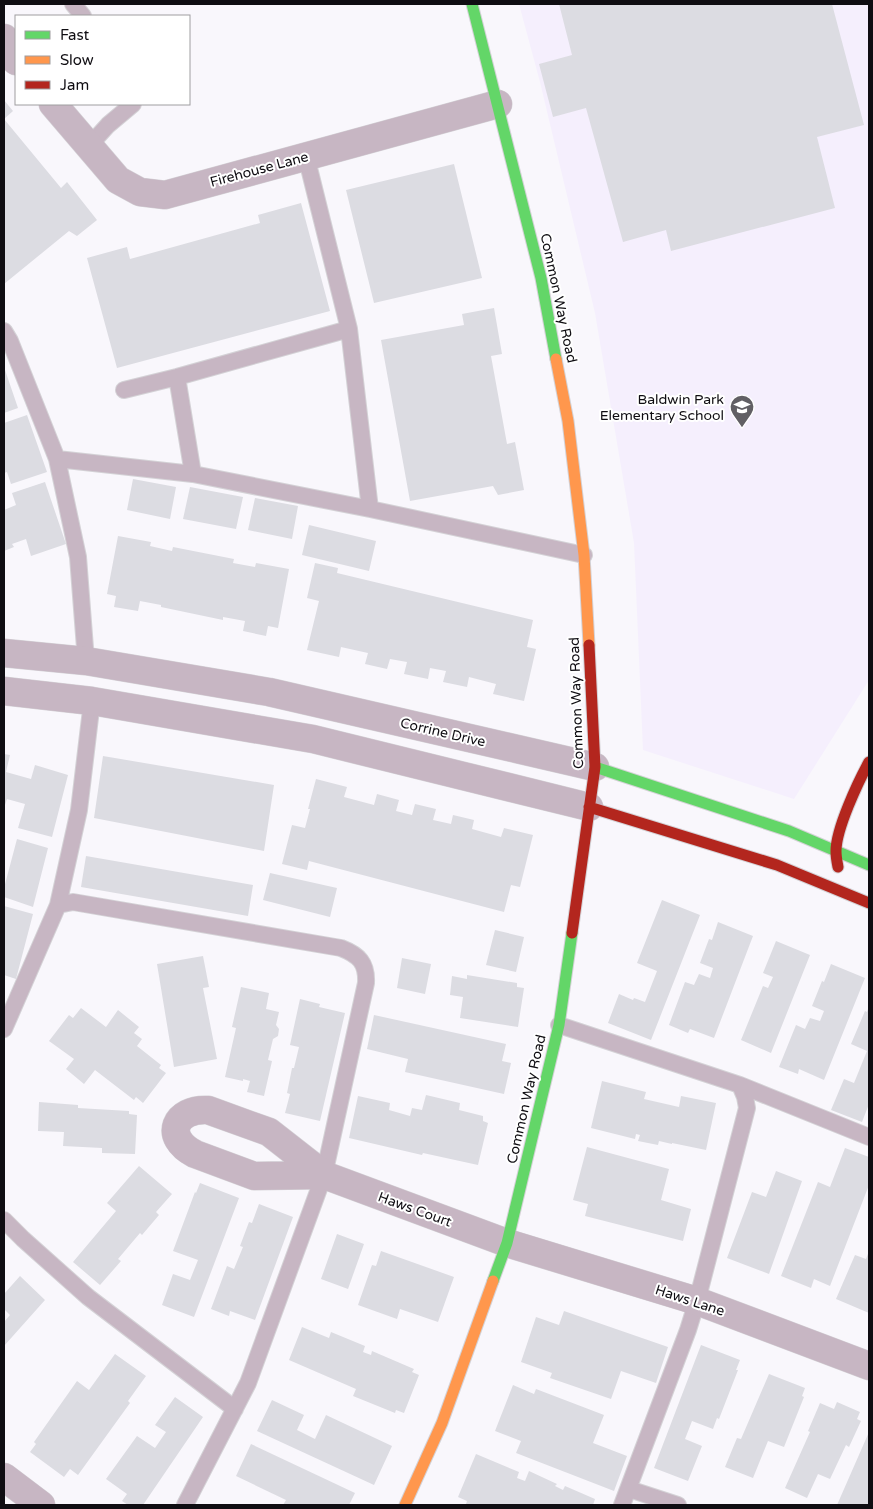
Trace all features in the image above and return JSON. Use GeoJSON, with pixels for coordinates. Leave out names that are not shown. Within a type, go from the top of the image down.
{"type":"FeatureCollection","features":[{"type":"Feature","properties":{"kind":"street","name":"Common Way Road"},"geometry":{"type":"LineString","coordinates":[[405,1505],[442,1423],[506,1243],[559,1025],[595,767],[584,555],[568,421],[541,278],[472,4]]}},
{"type":"Feature","properties":{"kind":"street"},"geometry":{"type":"LineString","coordinates":[[4,38],[15,60]]}},
{"type":"Feature","properties":{"kind":"street","name":"Firehouse Lane"},"geometry":{"type":"LineString","coordinates":[[54,105],[118,180],[140,192],[165,195],[498,104]]}},
{"type":"Feature","properties":{"kind":"street","name":"Corrine Drive"},"geometry":{"type":"LineString","coordinates":[[4,654],[86,661],[269,692],[595,767],[790,831],[869,865]]}},
{"type":"Feature","properties":{"kind":"street"},"geometry":{"type":"LineString","coordinates":[[4,691],[92,701],[313,739],[589,807],[777,865],[869,902]]}},
{"type":"Feature","properties":{"kind":"street"},"geometry":{"type":"LineString","coordinates":[[840,891],[836,850],[842,824],[869,762]]}},
{"type":"Feature","properties":{"kind":"street"},"geometry":{"type":"LineString","coordinates":[[840,891],[862,877]]}},
{"type":"Feature","properties":{"kind":"street","name":"Haws Court"},"geometry":{"type":"LineString","coordinates":[[324,1175],[506,1243]]}},
{"type":"Feature","properties":{"kind":"street","name":"Haws Lane"},"geometry":{"type":"LineString","coordinates":[[506,1243],[697,1301],[869,1366]]}},
{"type":"Feature","properties":{"kind":"street"},"geometry":{"type":"LineString","coordinates":[[4,1477],[41,1505]]}},
{"type":"Feature","properties":{"kind":"lane"},"geometry":{"type":"LineString","coordinates":[[73,4],[82,15]]}},
{"type":"Feature","properties":{"kind":"lane"},"geometry":{"type":"LineString","coordinates":[[89,146],[131,105]]}},
{"type":"Feature","properties":{"kind":"lane"},"geometry":{"type":"LineString","coordinates":[[306,156],[349,329],[370,509]]}},
{"type":"Feature","properties":{"kind":"lane"},"geometry":{"type":"LineString","coordinates":[[124,390],[349,329]]}},
{"type":"Feature","properties":{"kind":"lane"},"geometry":{"type":"LineString","coordinates":[[4,331],[10,341],[57,459],[78,557],[86,661]]}},
{"type":"Feature","properties":{"kind":"lane"},"geometry":{"type":"LineString","coordinates":[[177,377],[193,474]]}},
{"type":"Feature","properties":{"kind":"lane"},"geometry":{"type":"LineString","coordinates":[[57,459],[193,474],[370,509],[584,555]]}},
{"type":"Feature","properties":{"kind":"lane"},"geometry":{"type":"LineString","coordinates":[[4,1029],[58,905],[79,810],[92,701]]}},
{"type":"Feature","properties":{"kind":"lane"},"geometry":{"type":"LineString","coordinates":[[58,905],[73,902],[332,947],[352,952],[360,959],[367,976],[324,1175],[248,1383],[185,1505]]}},
{"type":"Feature","properties":{"kind":"lane"},"geometry":{"type":"LineString","coordinates":[[559,1025],[740,1084],[869,1137]]}},
{"type":"Feature","properties":{"kind":"lane"},"geometry":{"type":"LineString","coordinates":[[622,1505],[688,1330],[697,1301],[747,1108],[740,1084]]}},
{"type":"Feature","properties":{"kind":"lane"},"geometry":{"type":"LineString","coordinates":[[4,1220],[22,1239],[88,1297],[235,1409]]}},
{"type":"Feature","properties":{"kind":"lane"},"geometry":{"type":"LineString","coordinates":[[629,1489],[678,1505]]}},
{"type":"Feature","properties":{"kind":"shaded area","name":"Baldwin Park Elementary School"},"geometry":{"type":"Polygon","coordinates":[[[519,4],[869,4],[869,680],[794,799],[643,750],[634,543],[595,313],[540,82],[519,4]]]}},
{"type":"Feature","properties":{"kind":"building"},"geometry":{"type":"Polygon","coordinates":[[[559,4],[832,4],[864,125],[817,137],[835,208],[671,251],[666,230],[623,242],[586,108],[553,117],[539,64],[572,55],[559,4]]]}},
{"type":"Feature","properties":{"kind":"building"},"geometry":{"type":"Polygon","coordinates":[[[4,100],[13,111],[4,119],[4,100]]]}},
{"type":"Feature","properties":{"kind":"building"},"geometry":{"type":"Polygon","coordinates":[[[4,119],[61,188],[67,182],[97,220],[77,236],[69,231],[4,284],[4,119]]]}},
{"type":"Feature","properties":{"kind":"building"},"geometry":{"type":"Polygon","coordinates":[[[454,164],[482,278],[374,303],[346,190],[454,164]]]}},
{"type":"Feature","properties":{"kind":"building"},"geometry":{"type":"Polygon","coordinates":[[[301,203],[330,311],[117,368],[87,258],[127,247],[130,259],[260,223],[258,215],[301,203]]]}},
{"type":"Feature","properties":{"kind":"building"},"geometry":{"type":"Polygon","coordinates":[[[494,308],[502,354],[491,356],[507,444],[515,442],[524,490],[498,495],[493,486],[410,501],[381,340],[464,325],[462,314],[494,308]]]}},
{"type":"Feature","properties":{"kind":"building"},"geometry":{"type":"Polygon","coordinates":[[[4,367],[18,408],[4,413],[4,367]]]}},
{"type":"Feature","properties":{"kind":"building"},"geometry":{"type":"Polygon","coordinates":[[[27,415],[47,472],[11,484],[7,472],[4,473],[4,423],[27,415]]]}},
{"type":"Feature","properties":{"kind":"building"},"geometry":{"type":"Polygon","coordinates":[[[133,479],[176,487],[170,519],[127,510],[133,479]]]}},
{"type":"Feature","properties":{"kind":"building"},"geometry":{"type":"Polygon","coordinates":[[[45,482],[66,544],[31,556],[26,539],[12,544],[14,547],[4,551],[4,510],[16,505],[12,493],[45,482]]]}},
{"type":"Feature","properties":{"kind":"building"},"geometry":{"type":"Polygon","coordinates":[[[190,487],[243,497],[236,529],[183,519],[190,487]]]}},
{"type":"Feature","properties":{"kind":"building"},"geometry":{"type":"Polygon","coordinates":[[[255,498],[298,506],[292,539],[248,530],[255,498]]]}},
{"type":"Feature","properties":{"kind":"building"},"geometry":{"type":"Polygon","coordinates":[[[309,525],[376,541],[369,571],[302,555],[309,525]]]}},
{"type":"Feature","properties":{"kind":"building"},"geometry":{"type":"Polygon","coordinates":[[[118,536],[151,542],[150,546],[172,551],[173,547],[234,559],[233,563],[255,567],[256,563],[289,569],[278,628],[268,626],[266,636],[243,631],[245,621],[223,617],[223,620],[140,601],[138,611],[114,607],[116,596],[107,594],[118,536]]]}},
{"type":"Feature","properties":{"kind":"building"},"geometry":{"type":"Polygon","coordinates":[[[315,563],[338,568],[337,573],[533,620],[527,647],[536,649],[524,701],[493,694],[496,684],[469,677],[467,687],[443,682],[446,671],[430,668],[428,679],[404,674],[407,662],[390,659],[387,669],[365,664],[368,653],[341,647],[339,657],[307,650],[319,601],[307,598],[315,563]]]}},
{"type":"Feature","properties":{"kind":"building"},"geometry":{"type":"Polygon","coordinates":[[[4,754],[10,755],[6,772],[31,779],[35,765],[68,775],[52,837],[18,828],[25,804],[7,799],[4,808],[4,754]]]}},
{"type":"Feature","properties":{"kind":"building"},"geometry":{"type":"Polygon","coordinates":[[[103,756],[274,785],[264,851],[94,818],[103,756]]]}},
{"type":"Feature","properties":{"kind":"building"},"geometry":{"type":"Polygon","coordinates":[[[316,779],[347,787],[344,797],[374,805],[377,794],[399,800],[396,811],[412,815],[415,804],[436,809],[433,820],[451,824],[453,815],[474,820],[472,829],[501,837],[504,828],[533,835],[520,887],[511,885],[504,912],[309,861],[307,870],[282,864],[292,825],[305,828],[316,779]]]}},
{"type":"Feature","properties":{"kind":"building"},"geometry":{"type":"Polygon","coordinates":[[[17,839],[48,848],[33,907],[4,897],[4,888],[17,839]]]}},
{"type":"Feature","properties":{"kind":"building"},"geometry":{"type":"Polygon","coordinates":[[[86,856],[253,885],[248,916],[81,887],[86,856]]]}},
{"type":"Feature","properties":{"kind":"building"},"geometry":{"type":"Polygon","coordinates":[[[270,873],[337,888],[330,917],[263,900],[270,873]]]}},
{"type":"Feature","properties":{"kind":"building"},"geometry":{"type":"Polygon","coordinates":[[[662,900],[700,915],[651,1040],[608,1023],[619,994],[633,1000],[634,998],[645,1002],[657,971],[637,963],[662,900]]]}},
{"type":"Feature","properties":{"kind":"building"},"geometry":{"type":"Polygon","coordinates":[[[4,906],[33,914],[16,979],[4,975],[4,906]]]}},
{"type":"Feature","properties":{"kind":"building"},"geometry":{"type":"Polygon","coordinates":[[[718,922],[753,936],[714,1038],[690,1029],[688,1033],[669,1025],[685,982],[694,985],[699,974],[710,978],[713,968],[700,963],[709,939],[712,940],[718,922]]]}},
{"type":"Feature","properties":{"kind":"building"},"geometry":{"type":"Polygon","coordinates":[[[495,930],[524,937],[516,972],[486,965],[495,930]]]}},
{"type":"Feature","properties":{"kind":"building"},"geometry":{"type":"Polygon","coordinates":[[[776,941],[810,955],[771,1053],[741,1040],[763,986],[768,988],[773,977],[763,973],[776,941]]]}},
{"type":"Feature","properties":{"kind":"building"},"geometry":{"type":"Polygon","coordinates":[[[203,956],[209,987],[203,988],[217,1059],[174,1067],[157,964],[203,956]]]}},
{"type":"Feature","properties":{"kind":"building"},"geometry":{"type":"Polygon","coordinates":[[[402,958],[431,964],[425,994],[397,988],[402,958]]]}},
{"type":"Feature","properties":{"kind":"building"},"geometry":{"type":"Polygon","coordinates":[[[831,964],[865,978],[824,1080],[799,1069],[798,1074],[779,1067],[796,1025],[805,1029],[810,1018],[820,1021],[824,1011],[812,1006],[831,964]]]}},
{"type":"Feature","properties":{"kind":"building"},"geometry":{"type":"Polygon","coordinates":[[[467,975],[517,983],[517,987],[524,988],[518,1027],[460,1018],[463,997],[450,995],[452,976],[467,979],[467,975]]]}},
{"type":"Feature","properties":{"kind":"building"},"geometry":{"type":"Polygon","coordinates":[[[241,987],[269,993],[266,1009],[279,1012],[276,1025],[279,1029],[278,1036],[273,1039],[268,1060],[272,1061],[264,1096],[247,1092],[250,1081],[225,1077],[236,1028],[232,1027],[241,987]]]}},
{"type":"Feature","properties":{"kind":"building"},"geometry":{"type":"Polygon","coordinates":[[[300,999],[320,1004],[319,1007],[345,1013],[320,1121],[285,1113],[290,1094],[287,1093],[292,1068],[294,1068],[299,1047],[290,1045],[300,999]]]}},
{"type":"Feature","properties":{"kind":"building"},"geometry":{"type":"Polygon","coordinates":[[[869,1006],[869,1104],[862,1122],[831,1110],[844,1079],[854,1083],[867,1051],[851,1044],[869,1006]]]}},
{"type":"Feature","properties":{"kind":"building"},"geometry":{"type":"Polygon","coordinates":[[[81,1008],[106,1027],[118,1010],[139,1027],[134,1033],[142,1039],[137,1046],[161,1065],[159,1068],[166,1073],[143,1103],[136,1097],[134,1100],[95,1070],[84,1084],[66,1069],[74,1059],[49,1041],[69,1015],[73,1018],[81,1008]]]}},
{"type":"Feature","properties":{"kind":"building"},"geometry":{"type":"Polygon","coordinates":[[[374,1015],[506,1044],[502,1061],[511,1063],[504,1094],[405,1072],[408,1059],[367,1049],[374,1015]]]}},
{"type":"Feature","properties":{"kind":"building"},"geometry":{"type":"Polygon","coordinates":[[[602,1081],[646,1092],[644,1099],[679,1107],[681,1096],[716,1103],[706,1150],[659,1141],[658,1145],[638,1141],[640,1135],[636,1134],[635,1139],[591,1128],[602,1081]]]}},
{"type":"Feature","properties":{"kind":"building"},"geometry":{"type":"Polygon","coordinates":[[[426,1095],[460,1103],[459,1110],[483,1116],[483,1121],[488,1123],[478,1165],[423,1153],[422,1155],[349,1138],[358,1096],[390,1103],[389,1110],[410,1116],[412,1108],[422,1110],[426,1095]]]}},
{"type":"Feature","properties":{"kind":"building"},"geometry":{"type":"Polygon","coordinates":[[[39,1102],[78,1105],[78,1108],[129,1111],[129,1114],[137,1115],[135,1154],[102,1153],[102,1148],[63,1146],[64,1132],[38,1131],[39,1102]]]}},
{"type":"Feature","properties":{"kind":"building"},"geometry":{"type":"Polygon","coordinates":[[[587,1147],[669,1169],[661,1200],[691,1209],[683,1241],[585,1216],[588,1204],[573,1200],[587,1147]]]}},
{"type":"Feature","properties":{"kind":"building"},"geometry":{"type":"Polygon","coordinates":[[[845,1148],[869,1157],[869,1185],[830,1286],[814,1279],[811,1288],[781,1276],[818,1182],[830,1187],[845,1148]]]}},
{"type":"Feature","properties":{"kind":"building"},"geometry":{"type":"Polygon","coordinates":[[[139,1166],[172,1194],[156,1212],[159,1215],[142,1235],[140,1233],[118,1259],[121,1261],[100,1285],[73,1262],[116,1211],[107,1203],[139,1166]]]}},
{"type":"Feature","properties":{"kind":"building"},"geometry":{"type":"Polygon","coordinates":[[[776,1171],[802,1181],[769,1274],[727,1258],[752,1192],[766,1197],[776,1171]]]}},
{"type":"Feature","properties":{"kind":"building"},"geometry":{"type":"Polygon","coordinates":[[[200,1183],[239,1198],[194,1317],[162,1305],[173,1274],[190,1280],[198,1260],[173,1251],[200,1183]]]}},
{"type":"Feature","properties":{"kind":"building"},"geometry":{"type":"Polygon","coordinates":[[[259,1204],[293,1217],[255,1320],[230,1311],[229,1316],[211,1309],[227,1266],[234,1269],[243,1247],[240,1246],[249,1222],[252,1223],[259,1204]]]}},
{"type":"Feature","properties":{"kind":"building"},"geometry":{"type":"Polygon","coordinates":[[[337,1234],[364,1244],[348,1289],[321,1279],[337,1234]]]}},
{"type":"Feature","properties":{"kind":"building"},"geometry":{"type":"Polygon","coordinates":[[[381,1251],[454,1277],[438,1322],[400,1309],[397,1319],[358,1305],[372,1265],[376,1266],[381,1251]]]}},
{"type":"Feature","properties":{"kind":"building"},"geometry":{"type":"Polygon","coordinates":[[[869,1251],[869,1313],[836,1299],[855,1255],[866,1259],[869,1251]]]}},
{"type":"Feature","properties":{"kind":"building"},"geometry":{"type":"Polygon","coordinates":[[[20,1276],[45,1300],[4,1346],[4,1322],[10,1315],[4,1309],[4,1294],[20,1276]]]}},
{"type":"Feature","properties":{"kind":"building"},"geometry":{"type":"Polygon","coordinates":[[[564,1311],[668,1347],[656,1383],[621,1371],[611,1399],[550,1378],[552,1373],[521,1362],[536,1317],[559,1325],[564,1311]]]}},
{"type":"Feature","properties":{"kind":"building"},"geometry":{"type":"Polygon","coordinates":[[[302,1327],[329,1338],[331,1332],[365,1346],[363,1352],[371,1355],[372,1351],[414,1369],[412,1372],[419,1375],[404,1413],[396,1410],[395,1413],[353,1396],[356,1389],[289,1360],[302,1327]]]}},
{"type":"Feature","properties":{"kind":"building"},"geometry":{"type":"Polygon","coordinates":[[[701,1345],[740,1360],[719,1419],[717,1418],[713,1429],[692,1421],[685,1439],[702,1446],[688,1481],[654,1468],[701,1345]]]}},
{"type":"Feature","properties":{"kind":"building"},"geometry":{"type":"Polygon","coordinates":[[[115,1354],[146,1376],[128,1401],[130,1403],[78,1475],[70,1469],[64,1477],[30,1452],[36,1444],[34,1442],[77,1381],[89,1390],[115,1354]]]}},
{"type":"Feature","properties":{"kind":"building"},"geometry":{"type":"Polygon","coordinates":[[[769,1374],[805,1388],[802,1396],[804,1397],[784,1447],[768,1441],[753,1478],[725,1467],[737,1438],[741,1439],[769,1374]]]}},
{"type":"Feature","properties":{"kind":"building"},"geometry":{"type":"Polygon","coordinates":[[[513,1385],[534,1394],[536,1389],[604,1415],[593,1443],[627,1456],[614,1491],[516,1453],[521,1441],[495,1431],[513,1385]]]}},
{"type":"Feature","properties":{"kind":"building"},"geometry":{"type":"Polygon","coordinates":[[[175,1397],[203,1417],[143,1505],[128,1505],[122,1501],[127,1494],[106,1479],[137,1436],[155,1448],[166,1432],[155,1425],[175,1397]]]}},
{"type":"Feature","properties":{"kind":"building"},"geometry":{"type":"Polygon","coordinates":[[[272,1400],[304,1415],[297,1430],[315,1439],[326,1415],[392,1446],[374,1485],[257,1431],[272,1400]]]}},
{"type":"Feature","properties":{"kind":"building"},"geometry":{"type":"Polygon","coordinates":[[[837,1402],[860,1412],[857,1419],[861,1421],[849,1447],[846,1445],[830,1479],[818,1474],[807,1498],[785,1488],[810,1432],[808,1431],[820,1403],[834,1409],[837,1402]]]}},
{"type":"Feature","properties":{"kind":"building"},"geometry":{"type":"Polygon","coordinates":[[[869,1432],[869,1505],[837,1505],[869,1432]]]}},
{"type":"Feature","properties":{"kind":"building"},"geometry":{"type":"Polygon","coordinates":[[[251,1444],[355,1493],[349,1505],[283,1505],[286,1500],[236,1476],[251,1444]]]}},
{"type":"Feature","properties":{"kind":"building"},"geometry":{"type":"Polygon","coordinates":[[[476,1454],[519,1472],[517,1478],[525,1481],[529,1471],[557,1484],[555,1486],[563,1490],[565,1486],[595,1499],[593,1505],[466,1504],[467,1501],[458,1497],[476,1454]]]}},
{"type":"Feature","properties":{"kind":"traffic: fast"},"geometry":{"type":"LineString","coordinates":[[472,4],[541,278],[556,359]]}},
{"type":"Feature","properties":{"kind":"traffic: fast"},"geometry":{"type":"LineString","coordinates":[[595,767],[789,831],[869,865]]}},
{"type":"Feature","properties":{"kind":"traffic: fast"},"geometry":{"type":"LineString","coordinates":[[493,1281],[507,1243],[559,1025],[572,933]]}},
{"type":"Feature","properties":{"kind":"traffic: slow"},"geometry":{"type":"LineString","coordinates":[[556,359],[568,421],[584,555],[589,645]]}},
{"type":"Feature","properties":{"kind":"traffic: slow"},"geometry":{"type":"LineString","coordinates":[[405,1505],[442,1423],[493,1281]]}},
{"type":"Feature","properties":{"kind":"traffic: jam"},"geometry":{"type":"LineString","coordinates":[[572,933],[595,767],[589,645]]}},
{"type":"Feature","properties":{"kind":"traffic: jam"},"geometry":{"type":"LineString","coordinates":[[838,867],[836,851],[840,831],[854,793],[869,762]]}},
{"type":"Feature","properties":{"kind":"traffic: jam"},"geometry":{"type":"LineString","coordinates":[[589,807],[777,865],[869,903]]}},
{"type":"Feature","properties":{"kind":"place","name":"Baldwin Park Elementary School"},"geometry":{"type":"Point","coordinates":[742,428]}}]}
